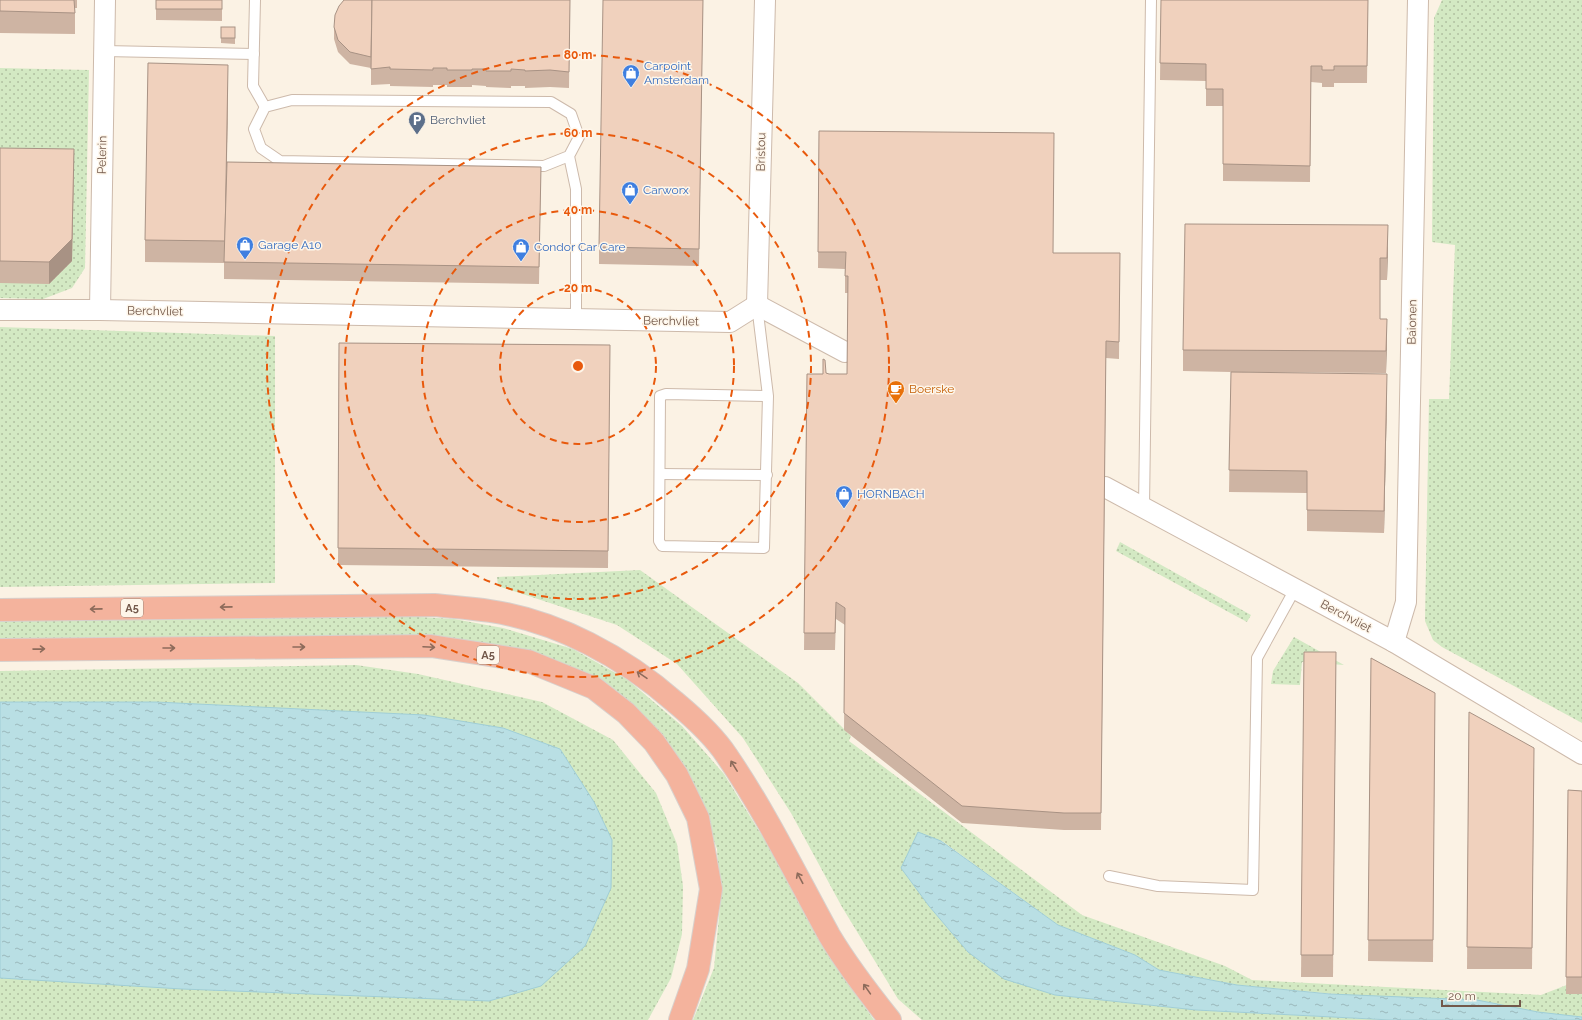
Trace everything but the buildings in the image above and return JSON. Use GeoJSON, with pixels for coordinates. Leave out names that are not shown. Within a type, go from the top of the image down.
{"type":"FeatureCollection","features":[{"type":"Feature","properties":{"kind":"highway","name":"A5"},"geometry":{"type":"LineString","coordinates":[[0,610],[434,605],[491,611],[538,623],[585,642],[620,659],[653,682],[690,714],[726,754],[782,845],[830,936],[890,1020]]}},
{"type":"Feature","properties":{"kind":"highway","name":"A5"},"geometry":{"type":"LineString","coordinates":[[0,650],[431,646],[528,662],[594,688],[626,712],[654,742],[677,775],[698,818],[711,889],[698,970],[680,1020]]}},
{"type":"Feature","properties":{"kind":"street","name":"Pelerin"},"geometry":{"type":"LineString","coordinates":[[100,310],[105,0]]}},
{"type":"Feature","properties":{"kind":"street","name":"Bristou"},"geometry":{"type":"LineString","coordinates":[[757,305],[765,0]]}},
{"type":"Feature","properties":{"kind":"street","name":"Baionen"},"geometry":{"type":"LineString","coordinates":[[1394,642],[1406,602],[1418,0]]}},
{"type":"Feature","properties":{"kind":"street","name":"Berchvliet"},"geometry":{"type":"LineString","coordinates":[[0,310],[100,310],[730,322],[757,305]]}},
{"type":"Feature","properties":{"kind":"street"},"geometry":{"type":"LineString","coordinates":[[757,305],[845,352]]}},
{"type":"Feature","properties":{"kind":"street","name":"Berchvliet"},"geometry":{"type":"LineString","coordinates":[[1105,487],[1394,642],[1582,754]]}},
{"type":"Feature","properties":{"kind":"lane"},"geometry":{"type":"LineString","coordinates":[[256,0],[253,86],[265,107]]}},
{"type":"Feature","properties":{"kind":"lane"},"geometry":{"type":"LineString","coordinates":[[1144,507],[1151,0]]}},
{"type":"Feature","properties":{"kind":"lane"},"geometry":{"type":"LineString","coordinates":[[104,51],[254,54]]}},
{"type":"Feature","properties":{"kind":"lane"},"geometry":{"type":"LineString","coordinates":[[569,156],[544,166],[280,161],[261,148],[254,129],[265,107],[292,100],[551,102],[571,114],[579,137],[569,156],[576,189],[576,320]]}},
{"type":"Feature","properties":{"kind":"lane"},"geometry":{"type":"LineString","coordinates":[[757,305],[768,396],[764,548],[662,546],[659,541],[660,396],[666,394],[768,396]]}},
{"type":"Feature","properties":{"kind":"lane"},"geometry":{"type":"LineString","coordinates":[[660,474],[767,475]]}},
{"type":"Feature","properties":{"kind":"lane"},"geometry":{"type":"LineString","coordinates":[[1109,876],[1158,886],[1253,890],[1257,658],[1295,589]]}},
{"type":"Feature","properties":{"kind":"green space"},"geometry":{"type":"Polygon","coordinates":[[[1442,0],[1582,0],[1582,723],[1442,647],[1433,640],[1425,621],[1429,399],[1449,399],[1455,245],[1432,242],[1434,18],[1442,0]]]}},
{"type":"Feature","properties":{"kind":"green space"},"geometry":{"type":"Polygon","coordinates":[[[0,68],[89,70],[85,268],[72,288],[43,299],[0,298],[0,68]]]}},
{"type":"Feature","properties":{"kind":"green space"},"geometry":{"type":"Polygon","coordinates":[[[0,327],[275,336],[275,583],[0,587],[0,327]]]}},
{"type":"Feature","properties":{"kind":"green space"},"geometry":{"type":"Polygon","coordinates":[[[1120,542],[1251,615],[1247,622],[1116,551],[1120,542]]]}},
{"type":"Feature","properties":{"kind":"green space"},"geometry":{"type":"Polygon","coordinates":[[[640,570],[798,683],[851,736],[849,741],[1082,915],[1225,966],[1252,980],[1541,995],[1582,979],[1582,1017],[1237,985],[1159,970],[1135,955],[1058,925],[942,841],[901,868],[929,906],[968,952],[1055,995],[1196,1010],[1391,1020],[922,1020],[898,999],[842,907],[791,813],[743,738],[677,664],[617,625],[498,586],[497,577],[640,570]]]}},
{"type":"Feature","properties":{"kind":"green space"},"geometry":{"type":"Polygon","coordinates":[[[350,613],[454,619],[503,628],[573,649],[628,680],[682,726],[724,774],[775,857],[840,972],[874,1020],[693,1020],[714,968],[720,907],[717,849],[691,780],[571,668],[488,643],[371,636],[0,641],[0,617],[350,613]]]}},
{"type":"Feature","properties":{"kind":"green space"},"geometry":{"type":"Polygon","coordinates":[[[1294,637],[1344,665],[1302,662],[1300,685],[1271,684],[1273,671],[1294,637]]]}},
{"type":"Feature","properties":{"kind":"green space"},"geometry":{"type":"Polygon","coordinates":[[[356,665],[418,674],[542,702],[613,740],[656,793],[677,844],[683,886],[682,934],[671,978],[648,1020],[0,1020],[0,671],[356,665]]]}},
{"type":"Feature","properties":{"kind":"water"},"geometry":{"type":"Polygon","coordinates":[[[0,702],[156,702],[424,715],[503,728],[560,749],[594,802],[612,840],[611,888],[585,946],[541,986],[489,1001],[182,989],[0,978],[0,702]]]}},
{"type":"Feature","properties":{"kind":"water"},"geometry":{"type":"Polygon","coordinates":[[[918,832],[941,841],[1058,925],[1135,955],[1159,970],[1237,985],[1330,994],[1477,1000],[1538,1012],[1582,1017],[1582,1020],[1391,1020],[1196,1010],[1055,995],[1004,979],[968,952],[929,906],[901,868],[918,832]]]}},
{"type":"Feature","properties":{"kind":"place","name":"Carpoint Amsterdam"},"geometry":{"type":"Point","coordinates":[631,88]}},
{"type":"Feature","properties":{"kind":"place","name":"Berchvliet"},"geometry":{"type":"Point","coordinates":[417,135]}},
{"type":"Feature","properties":{"kind":"place","name":"Carworx"},"geometry":{"type":"Point","coordinates":[630,205]}},
{"type":"Feature","properties":{"kind":"place","name":"Garage A10"},"geometry":{"type":"Point","coordinates":[245,260]}},
{"type":"Feature","properties":{"kind":"place","name":"Condor Car Care"},"geometry":{"type":"Point","coordinates":[521,262]}},
{"type":"Feature","properties":{"kind":"place","name":"Boerske"},"geometry":{"type":"Point","coordinates":[896,404]}},
{"type":"Feature","properties":{"kind":"place","name":"HORNBACH"},"geometry":{"type":"Point","coordinates":[844,509]}}]}
